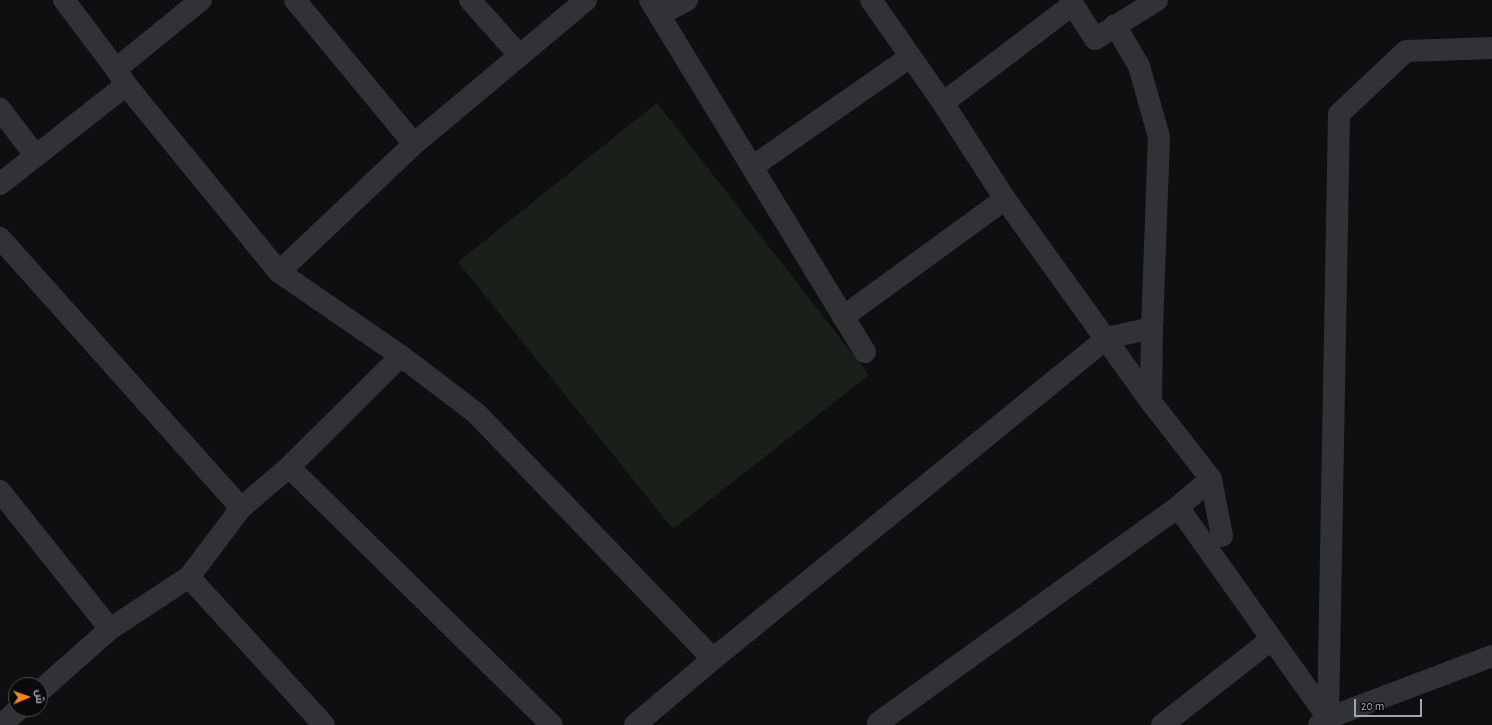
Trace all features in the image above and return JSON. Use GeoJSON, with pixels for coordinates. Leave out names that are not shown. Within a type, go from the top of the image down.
{"type":"FeatureCollection","features":[{"type":"Feature","properties":{"kind":"street"},"geometry":{"type":"LineString","coordinates":[[64,0],[121,77],[279,272],[401,356],[476,413],[713,660]]}},
{"type":"Feature","properties":{"kind":"street"},"geometry":{"type":"LineString","coordinates":[[0,184],[35,155],[121,77],[201,0]]}},
{"type":"Feature","properties":{"kind":"street"},"geometry":{"type":"LineString","coordinates":[[295,0],[414,144]]}},
{"type":"Feature","properties":{"kind":"street"},"geometry":{"type":"LineString","coordinates":[[470,0],[520,56]]}},
{"type":"Feature","properties":{"kind":"street"},"geometry":{"type":"LineString","coordinates":[[279,272],[414,144],[586,0]]}},
{"type":"Feature","properties":{"kind":"street"},"geometry":{"type":"LineString","coordinates":[[687,0],[654,8],[865,352]]}},
{"type":"Feature","properties":{"kind":"street"},"geometry":{"type":"LineString","coordinates":[[870,0],[943,102],[1005,199],[1107,338],[1151,402],[1211,479],[1222,536]]}},
{"type":"Feature","properties":{"kind":"street"},"geometry":{"type":"LineString","coordinates":[[943,102],[1071,2],[1095,39],[1157,0]]}},
{"type":"Feature","properties":{"kind":"street"},"geometry":{"type":"LineString","coordinates":[[1115,26],[1139,66],[1159,137],[1152,328],[1151,402]]}},
{"type":"Feature","properties":{"kind":"street"},"geometry":{"type":"LineString","coordinates":[[1324,721],[1340,114],[1406,51],[1492,48]]}},
{"type":"Feature","properties":{"kind":"street"},"geometry":{"type":"LineString","coordinates":[[752,167],[910,57]]}},
{"type":"Feature","properties":{"kind":"street"},"geometry":{"type":"LineString","coordinates":[[0,109],[35,155]]}},
{"type":"Feature","properties":{"kind":"street"},"geometry":{"type":"LineString","coordinates":[[843,317],[1005,199]]}},
{"type":"Feature","properties":{"kind":"street"},"geometry":{"type":"LineString","coordinates":[[0,238],[241,508]]}},
{"type":"Feature","properties":{"kind":"street"},"geometry":{"type":"LineString","coordinates":[[635,725],[1107,338],[1152,328]]}},
{"type":"Feature","properties":{"kind":"street"},"geometry":{"type":"LineString","coordinates":[[48,684],[110,629],[189,577],[241,508],[289,467],[401,356]]}},
{"type":"Feature","properties":{"kind":"street"},"geometry":{"type":"LineString","coordinates":[[289,467],[552,725]]}},
{"type":"Feature","properties":{"kind":"street"},"geometry":{"type":"LineString","coordinates":[[880,725],[878,723],[1178,507],[1211,479]]}},
{"type":"Feature","properties":{"kind":"street"},"geometry":{"type":"LineString","coordinates":[[0,491],[110,629]]}},
{"type":"Feature","properties":{"kind":"street"},"geometry":{"type":"LineString","coordinates":[[1178,507],[1272,639],[1324,721]]}},
{"type":"Feature","properties":{"kind":"street"},"geometry":{"type":"LineString","coordinates":[[189,577],[324,725]]}},
{"type":"Feature","properties":{"kind":"street"},"geometry":{"type":"LineString","coordinates":[[1162,725],[1272,639]]}},
{"type":"Feature","properties":{"kind":"street"},"geometry":{"type":"LineString","coordinates":[[1324,721],[1492,656]]}},
{"type":"Feature","properties":{"kind":"street"},"geometry":{"type":"LineString","coordinates":[[1,725],[10,717]]}},
{"type":"Feature","properties":{"kind":"shaded area"},"geometry":{"type":"Polygon","coordinates":[[[657,103],[869,375],[673,529],[458,262],[657,103]]]}}]}
